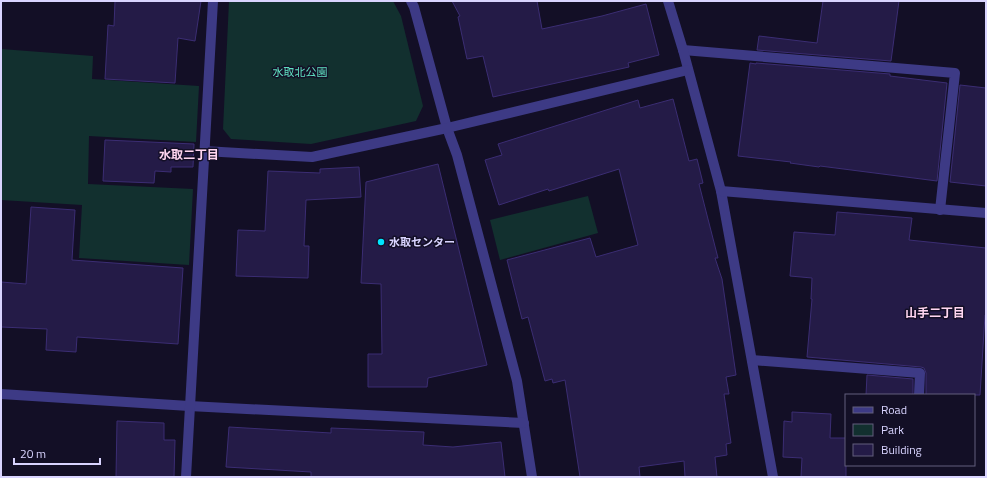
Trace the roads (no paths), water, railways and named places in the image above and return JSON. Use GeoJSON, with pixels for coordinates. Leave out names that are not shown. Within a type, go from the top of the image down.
{"type":"FeatureCollection","features":[{"type":"Feature","properties":{"kind":"street"},"geometry":{"type":"LineString","coordinates":[[186,477],[213,1]]}},
{"type":"Feature","properties":{"kind":"street"},"geometry":{"type":"LineString","coordinates":[[411,1],[414,7],[447,128],[457,155],[517,381],[532,477]]}},
{"type":"Feature","properties":{"kind":"street"},"geometry":{"type":"LineString","coordinates":[[668,1],[683,50],[721,191],[773,477]]}},
{"type":"Feature","properties":{"kind":"street"},"geometry":{"type":"LineString","coordinates":[[683,50],[955,73],[940,210]]}},
{"type":"Feature","properties":{"kind":"street"},"geometry":{"type":"LineString","coordinates":[[204,151],[312,157],[447,128],[688,70]]}},
{"type":"Feature","properties":{"kind":"street"},"geometry":{"type":"LineString","coordinates":[[721,191],[986,214]]}},
{"type":"Feature","properties":{"kind":"street"},"geometry":{"type":"LineString","coordinates":[[752,360],[920,373],[919,394]]}},
{"type":"Feature","properties":{"kind":"street"},"geometry":{"type":"LineString","coordinates":[[1,394],[189,406],[524,423]]}},
{"type":"Feature","properties":{"kind":"place","name":"水取センター"},"geometry":{"type":"Point","coordinates":[381,242]}},
{"type":"Feature","properties":{"kind":"district","name":"水取二丁目"},"geometry":{"type":"Point","coordinates":[189,155]}},
{"type":"Feature","properties":{"kind":"district","name":"山手二丁目"},"geometry":{"type":"Point","coordinates":[935,313]}},
{"type":"Feature","properties":{"kind":"park label","name":"水取北公園"},"geometry":{"type":"Point","coordinates":[300,72]}}]}
